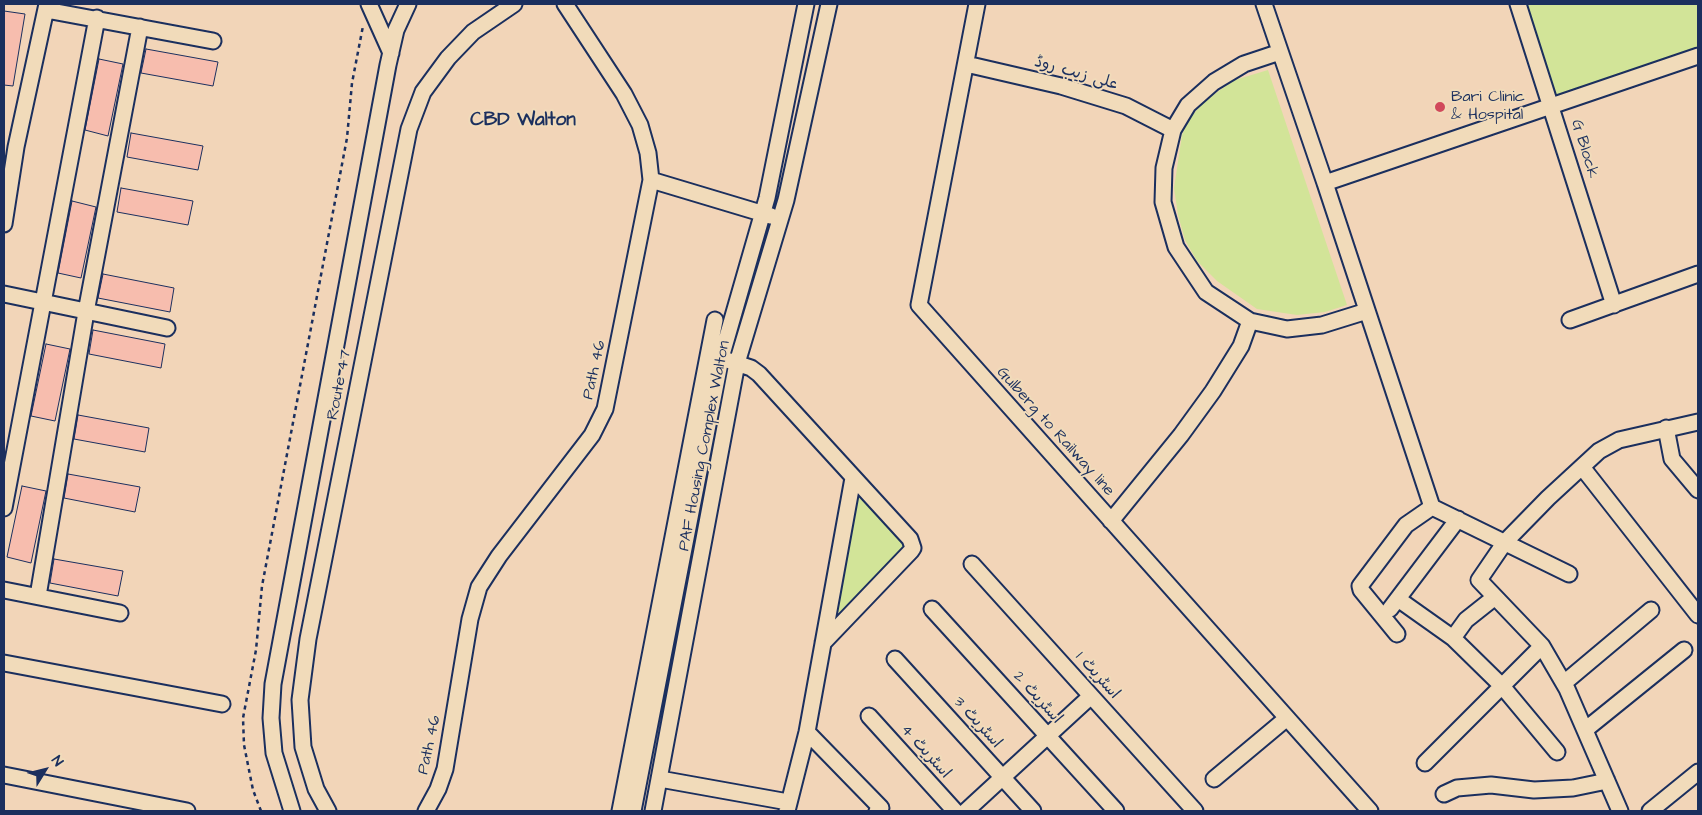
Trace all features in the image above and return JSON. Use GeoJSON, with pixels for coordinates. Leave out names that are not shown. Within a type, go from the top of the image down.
{"type":"FeatureCollection","features":[{"type":"Feature","properties":{"kind":"street","name":"Route 47"},"geometry":{"type":"LineString","coordinates":[[292,811],[274,753],[271,718],[273,684],[390,53],[396,30],[408,4]]}},
{"type":"Feature","properties":{"kind":"street"},"geometry":{"type":"LineString","coordinates":[[484,24],[492,4]]}},
{"type":"Feature","properties":{"kind":"street","name":"Route 47"},"geometry":{"type":"LineString","coordinates":[[328,811],[316,789],[303,747],[300,700],[308,639],[409,130],[423,92],[448,58],[473,32],[514,4]]}},
{"type":"Feature","properties":{"kind":"street","name":"Path 46"},"geometry":{"type":"LineString","coordinates":[[426,811],[438,789],[445,769],[470,619],[479,587],[499,556],[592,435],[605,408],[651,180],[648,153],[640,125],[624,94],[565,4]]}},
{"type":"Feature","properties":{"kind":"street","name":"PAF Housing Complex Walton"},"geometry":{"type":"LineString","coordinates":[[633,811],[715,357],[763,213],[806,4]]}},
{"type":"Feature","properties":{"kind":"street","name":"PAF Housing Complex Walton"},"geometry":{"type":"LineString","coordinates":[[654,811],[737,363],[780,220],[829,4]]}},
{"type":"Feature","properties":{"kind":"street","name":"Gulberg to Railway line"},"geometry":{"type":"LineString","coordinates":[[977,4],[919,305],[1370,811]]}},
{"type":"Feature","properties":{"kind":"street"},"geometry":{"type":"LineString","coordinates":[[1264,4],[1432,507],[1569,574]]}},
{"type":"Feature","properties":{"kind":"street","name":"G Block"},"geometry":{"type":"LineString","coordinates":[[1518,4],[1614,305]]}},
{"type":"Feature","properties":{"kind":"street"},"geometry":{"type":"LineString","coordinates":[[370,5],[390,53]]}},
{"type":"Feature","properties":{"kind":"street"},"geometry":{"type":"LineString","coordinates":[[4,224],[10,146],[47,7],[213,41]]}},
{"type":"Feature","properties":{"kind":"street"},"geometry":{"type":"LineString","coordinates":[[4,508],[41,302],[96,18]]}},
{"type":"Feature","properties":{"kind":"street"},"geometry":{"type":"LineString","coordinates":[[38,596],[86,312],[140,27]]}},
{"type":"Feature","properties":{"kind":"street"},"geometry":{"type":"LineString","coordinates":[[1280,52],[1244,64],[1214,82],[1188,105],[1173,130],[1164,168],[1163,202],[1176,246],[1206,292],[1250,321],[1296,328],[1322,325],[1367,311]]}},
{"type":"Feature","properties":{"kind":"street"},"geometry":{"type":"LineString","coordinates":[[1325,183],[1698,56]]}},
{"type":"Feature","properties":{"kind":"street","name":"علی زیب روڈ"},"geometry":{"type":"LineString","coordinates":[[966,64],[1061,86],[1126,106],[1173,130]]}},
{"type":"Feature","properties":{"kind":"street"},"geometry":{"type":"LineString","coordinates":[[651,180],[763,213],[780,220]]}},
{"type":"Feature","properties":{"kind":"street"},"geometry":{"type":"LineString","coordinates":[[1570,320],[1698,274]]}},
{"type":"Feature","properties":{"kind":"street"},"geometry":{"type":"LineString","coordinates":[[4,294],[167,328]]}},
{"type":"Feature","properties":{"kind":"street"},"geometry":{"type":"LineString","coordinates":[[620,811],[715,357],[715,320]]}},
{"type":"Feature","properties":{"kind":"street"},"geometry":{"type":"LineString","coordinates":[[1112,521],[1182,435],[1213,391],[1241,346],[1250,321]]}},
{"type":"Feature","properties":{"kind":"street"},"geometry":{"type":"LineString","coordinates":[[715,357],[751,368],[759,374],[910,539],[913,548],[823,643]]}},
{"type":"Feature","properties":{"kind":"street"},"geometry":{"type":"LineString","coordinates":[[1620,811],[1564,683],[1542,646],[1479,580],[1505,542],[1599,451],[1619,440],[1698,422]]}},
{"type":"Feature","properties":{"kind":"street"},"geometry":{"type":"LineString","coordinates":[[1666,428],[1672,458],[1698,490]]}},
{"type":"Feature","properties":{"kind":"street"},"geometry":{"type":"LineString","coordinates":[[1582,467],[1698,614]]}},
{"type":"Feature","properties":{"kind":"street"},"geometry":{"type":"LineString","coordinates":[[660,779],[787,807],[807,732],[853,478]]}},
{"type":"Feature","properties":{"kind":"street"},"geometry":{"type":"LineString","coordinates":[[1397,634],[1361,590],[1360,586],[1406,525],[1432,507]]}},
{"type":"Feature","properties":{"kind":"street"},"geometry":{"type":"LineString","coordinates":[[1458,519],[1394,604],[1453,638],[1502,686],[1557,752]]}},
{"type":"Feature","properties":{"kind":"street","name":"اسٹریٹ 1"},"geometry":{"type":"LineString","coordinates":[[972,564],[1195,811]]}},
{"type":"Feature","properties":{"kind":"street"},"geometry":{"type":"LineString","coordinates":[[4,590],[120,614]]}},
{"type":"Feature","properties":{"kind":"street"},"geometry":{"type":"LineString","coordinates":[[1453,638],[1466,620],[1495,597]]}},
{"type":"Feature","properties":{"kind":"street","name":"اسٹریٹ 2"},"geometry":{"type":"LineString","coordinates":[[932,609],[1116,811]]}},
{"type":"Feature","properties":{"kind":"street"},"geometry":{"type":"LineString","coordinates":[[1564,683],[1651,610]]}},
{"type":"Feature","properties":{"kind":"street"},"geometry":{"type":"LineString","coordinates":[[1424,763],[1542,646]]}},
{"type":"Feature","properties":{"kind":"street"},"geometry":{"type":"LineString","coordinates":[[1585,730],[1684,650]]}},
{"type":"Feature","properties":{"kind":"street","name":"اسٹریٹ 3"},"geometry":{"type":"LineString","coordinates":[[895,659],[1034,811]]}},
{"type":"Feature","properties":{"kind":"street"},"geometry":{"type":"LineString","coordinates":[[4,663],[222,704]]}},
{"type":"Feature","properties":{"kind":"street"},"geometry":{"type":"LineString","coordinates":[[966,811],[1091,696]]}},
{"type":"Feature","properties":{"kind":"street","name":"اسٹریٹ 4"},"geometry":{"type":"LineString","coordinates":[[868,716],[956,811]]}},
{"type":"Feature","properties":{"kind":"street"},"geometry":{"type":"LineString","coordinates":[[1214,779],[1287,718]]}},
{"type":"Feature","properties":{"kind":"street"},"geometry":{"type":"LineString","coordinates":[[807,732],[880,810]]}},
{"type":"Feature","properties":{"kind":"street"},"geometry":{"type":"LineString","coordinates":[[1650,811],[1698,772]]}},
{"type":"Feature","properties":{"kind":"street"},"geometry":{"type":"LineString","coordinates":[[4,774],[187,811]]}},
{"type":"Feature","properties":{"kind":"street"},"geometry":{"type":"LineString","coordinates":[[1444,794],[1457,788],[1491,784],[1534,790],[1573,788],[1607,781]]}},
{"type":"Feature","properties":{"kind":"path"},"geometry":{"type":"LineString","coordinates":[[261,811],[244,744],[243,718],[256,650],[262,586],[347,138],[356,54],[364,20],[370,5]]}},
{"type":"Feature","properties":{"kind":"green space"},"geometry":{"type":"Polygon","coordinates":[[[1518,4],[1698,4],[1698,56],[1552,107],[1518,4]]]}},
{"type":"Feature","properties":{"kind":"green space"},"geometry":{"type":"Polygon","coordinates":[[[1268,70],[1347,305],[1325,312],[1297,315],[1257,309],[1217,281],[1197,261],[1185,240],[1178,215],[1174,188],[1182,135],[1189,119],[1202,104],[1235,80],[1268,70]]]}},
{"type":"Feature","properties":{"kind":"green space"},"geometry":{"type":"Polygon","coordinates":[[[856,488],[907,545],[844,617],[834,608],[856,488]]]}},
{"type":"Feature","properties":{"kind":"building"},"geometry":{"type":"Polygon","coordinates":[[[4,11],[25,14],[13,86],[4,85],[4,11]]]}},
{"type":"Feature","properties":{"kind":"building"},"geometry":{"type":"Polygon","coordinates":[[[146,49],[218,62],[213,86],[141,73],[146,49]]]}},
{"type":"Feature","properties":{"kind":"building"},"geometry":{"type":"Polygon","coordinates":[[[99,59],[123,64],[108,136],[85,130],[99,59]]]}},
{"type":"Feature","properties":{"kind":"building"},"geometry":{"type":"Polygon","coordinates":[[[131,133],[203,146],[198,170],[127,157],[131,133]]]}},
{"type":"Feature","properties":{"kind":"building"},"geometry":{"type":"Polygon","coordinates":[[[121,188],[193,201],[188,225],[117,212],[121,188]]]}},
{"type":"Feature","properties":{"kind":"building"},"geometry":{"type":"Polygon","coordinates":[[[72,201],[96,207],[81,278],[58,273],[72,201]]]}},
{"type":"Feature","properties":{"kind":"building"},"geometry":{"type":"Polygon","coordinates":[[[103,274],[174,288],[170,312],[98,298],[103,274]]]}},
{"type":"Feature","properties":{"kind":"building"},"geometry":{"type":"Polygon","coordinates":[[[93,330],[165,344],[161,368],[89,354],[93,330]]]}},
{"type":"Feature","properties":{"kind":"building"},"geometry":{"type":"Polygon","coordinates":[[[46,344],[70,349],[55,421],[31,416],[46,344]]]}},
{"type":"Feature","properties":{"kind":"building"},"geometry":{"type":"Polygon","coordinates":[[[78,415],[149,428],[145,452],[74,439],[78,415]]]}},
{"type":"Feature","properties":{"kind":"building"},"geometry":{"type":"Polygon","coordinates":[[[68,474],[140,487],[135,512],[64,498],[68,474]]]}},
{"type":"Feature","properties":{"kind":"building"},"geometry":{"type":"Polygon","coordinates":[[[22,486],[46,491],[31,563],[7,557],[22,486]]]}},
{"type":"Feature","properties":{"kind":"building"},"geometry":{"type":"Polygon","coordinates":[[[54,559],[123,571],[118,596],[50,583],[54,559]]]}},
{"type":"Feature","properties":{"kind":"place","name":"Bari Clinic & Hospital"},"geometry":{"type":"Point","coordinates":[1440,107]}},
{"type":"Feature","properties":{"kind":"district","name":"CBD Walton"},"geometry":{"type":"Point","coordinates":[523,121]}}]}
